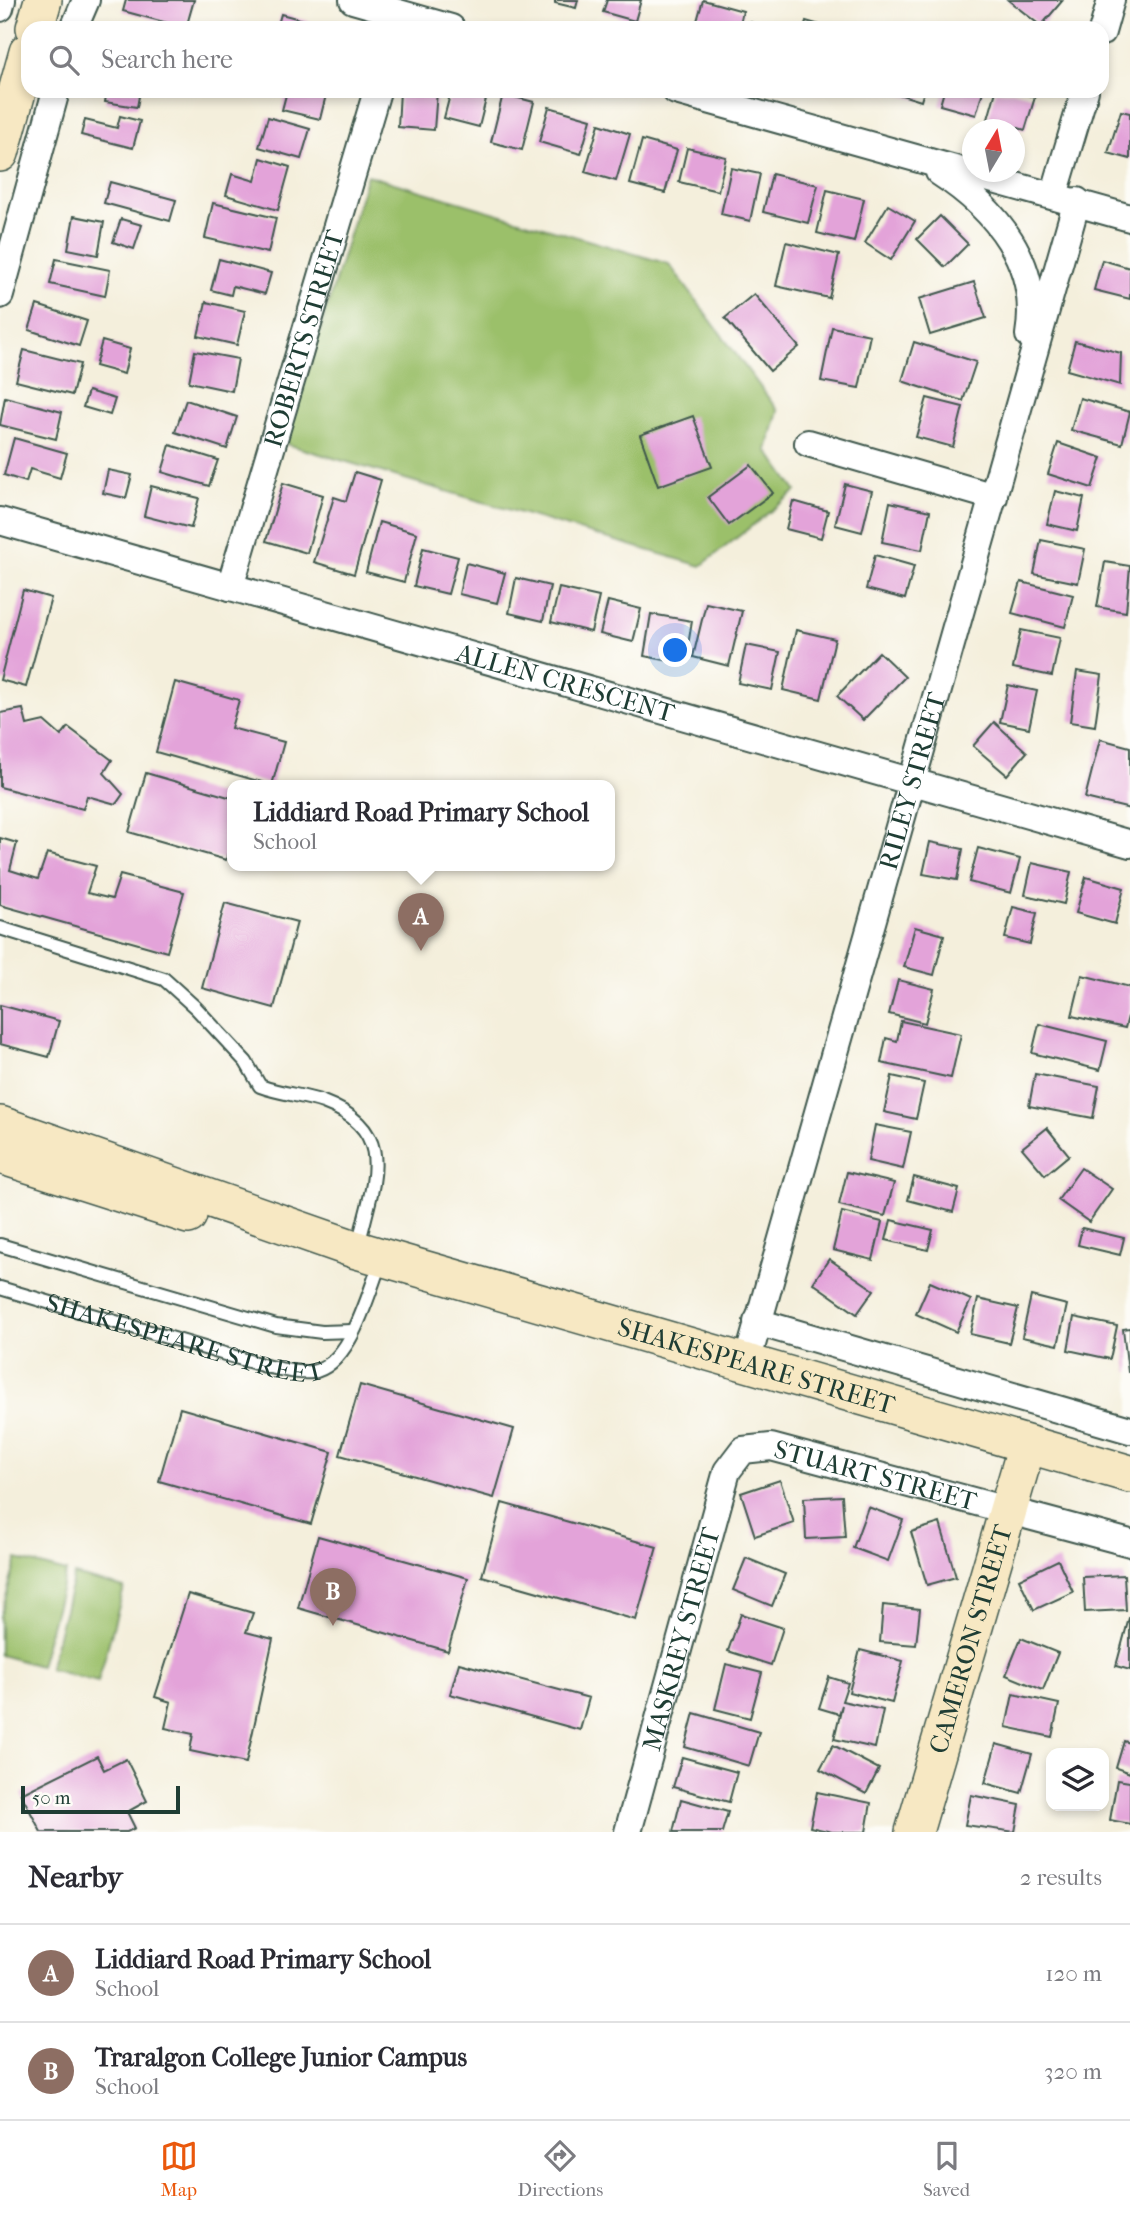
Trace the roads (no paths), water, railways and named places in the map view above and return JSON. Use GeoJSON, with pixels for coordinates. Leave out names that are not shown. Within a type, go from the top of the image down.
{"type":"FeatureCollection","features":[{"type":"Feature","properties":{"kind":"street"},"geometry":{"type":"LineString","coordinates":[[0,8],[2,0]]}},
{"type":"Feature","properties":{"kind":"street"},"geometry":{"type":"LineString","coordinates":[[37,21],[43,0]]}},
{"type":"Feature","properties":{"kind":"street"},"geometry":{"type":"LineString","coordinates":[[77,21],[86,0]]}},
{"type":"Feature","properties":{"kind":"street"},"geometry":{"type":"LineString","coordinates":[[353,0],[398,21]]}},
{"type":"Feature","properties":{"kind":"street"},"geometry":{"type":"LineString","coordinates":[[1105,21],[1111,0]]}},
{"type":"Feature","properties":{"kind":"street"},"geometry":{"type":"LineString","coordinates":[[0,153],[21,77]]}},
{"type":"Feature","properties":{"kind":"street"},"geometry":{"type":"LineString","coordinates":[[0,295],[54,98]]}},
{"type":"Feature","properties":{"kind":"street","name":"ROBERTS STREET"},"geometry":{"type":"LineString","coordinates":[[230,587],[375,98]]}},
{"type":"Feature","properties":{"kind":"street"},"geometry":{"type":"LineString","coordinates":[[701,98],[1130,218]]}},
{"type":"Feature","properties":{"kind":"street","name":"RILEY STREET"},"geometry":{"type":"LineString","coordinates":[[747,1362],[1016,416],[1066,198],[1084,98]]}},
{"type":"Feature","properties":{"kind":"street"},"geometry":{"type":"LineString","coordinates":[[918,159],[964,188],[995,217],[1014,244],[1029,277],[1032,319],[1016,416]]}},
{"type":"Feature","properties":{"kind":"street"},"geometry":{"type":"LineString","coordinates":[[808,443],[994,497]]}},
{"type":"Feature","properties":{"kind":"street","name":"ALLEN CRESCENT"},"geometry":{"type":"LineString","coordinates":[[0,521],[1130,844]]}},
{"type":"Feature","properties":{"kind":"street","name":"SHAKESPEARE STREET"},"geometry":{"type":"LineString","coordinates":[[0,1125],[370,1254],[1130,1474]]}},
{"type":"Feature","properties":{"kind":"street","name":"SHAKESPEARE STREET"},"geometry":{"type":"LineString","coordinates":[[0,1156],[202,1219],[370,1254]]}},
{"type":"Feature","properties":{"kind":"street","name":"SHAKESPEARE STREET"},"geometry":{"type":"LineString","coordinates":[[757,1322],[1130,1430]]}},
{"type":"Feature","properties":{"kind":"street","name":"CAMERON STREET"},"geometry":{"type":"LineString","coordinates":[[914,1832],[1027,1445]]}},
{"type":"Feature","properties":{"kind":"street","name":"STUART STREET"},"geometry":{"type":"LineString","coordinates":[[743,1450],[771,1447],[1130,1544]]}},
{"type":"Feature","properties":{"kind":"street","name":"MASKREY STREET"},"geometry":{"type":"LineString","coordinates":[[628,1832],[727,1471],[743,1450]]}},
{"type":"Feature","properties":{"kind":"lane"},"geometry":{"type":"LineString","coordinates":[[0,928],[164,979],[246,1062],[260,1086],[322,1102],[357,1120],[374,1142],[370,1254]]}},
{"type":"Feature","properties":{"kind":"lane","name":"SHAKESPEARE STREET"},"geometry":{"type":"LineString","coordinates":[[0,1245],[276,1326],[322,1332],[353,1331]]}},
{"type":"Feature","properties":{"kind":"lane","name":"SHAKESPEARE STREET"},"geometry":{"type":"LineString","coordinates":[[0,1288],[269,1367],[302,1372],[323,1369],[332,1364],[345,1349],[353,1331],[370,1254]]}},
{"type":"Feature","properties":{"kind":"place","name":"Liddiard Road Primary School"},"geometry":{"type":"Point","coordinates":[421,951]}},
{"type":"Feature","properties":{"kind":"place","name":"Traralgon College Junior Campus"},"geometry":{"type":"Point","coordinates":[333,1626]}}]}
